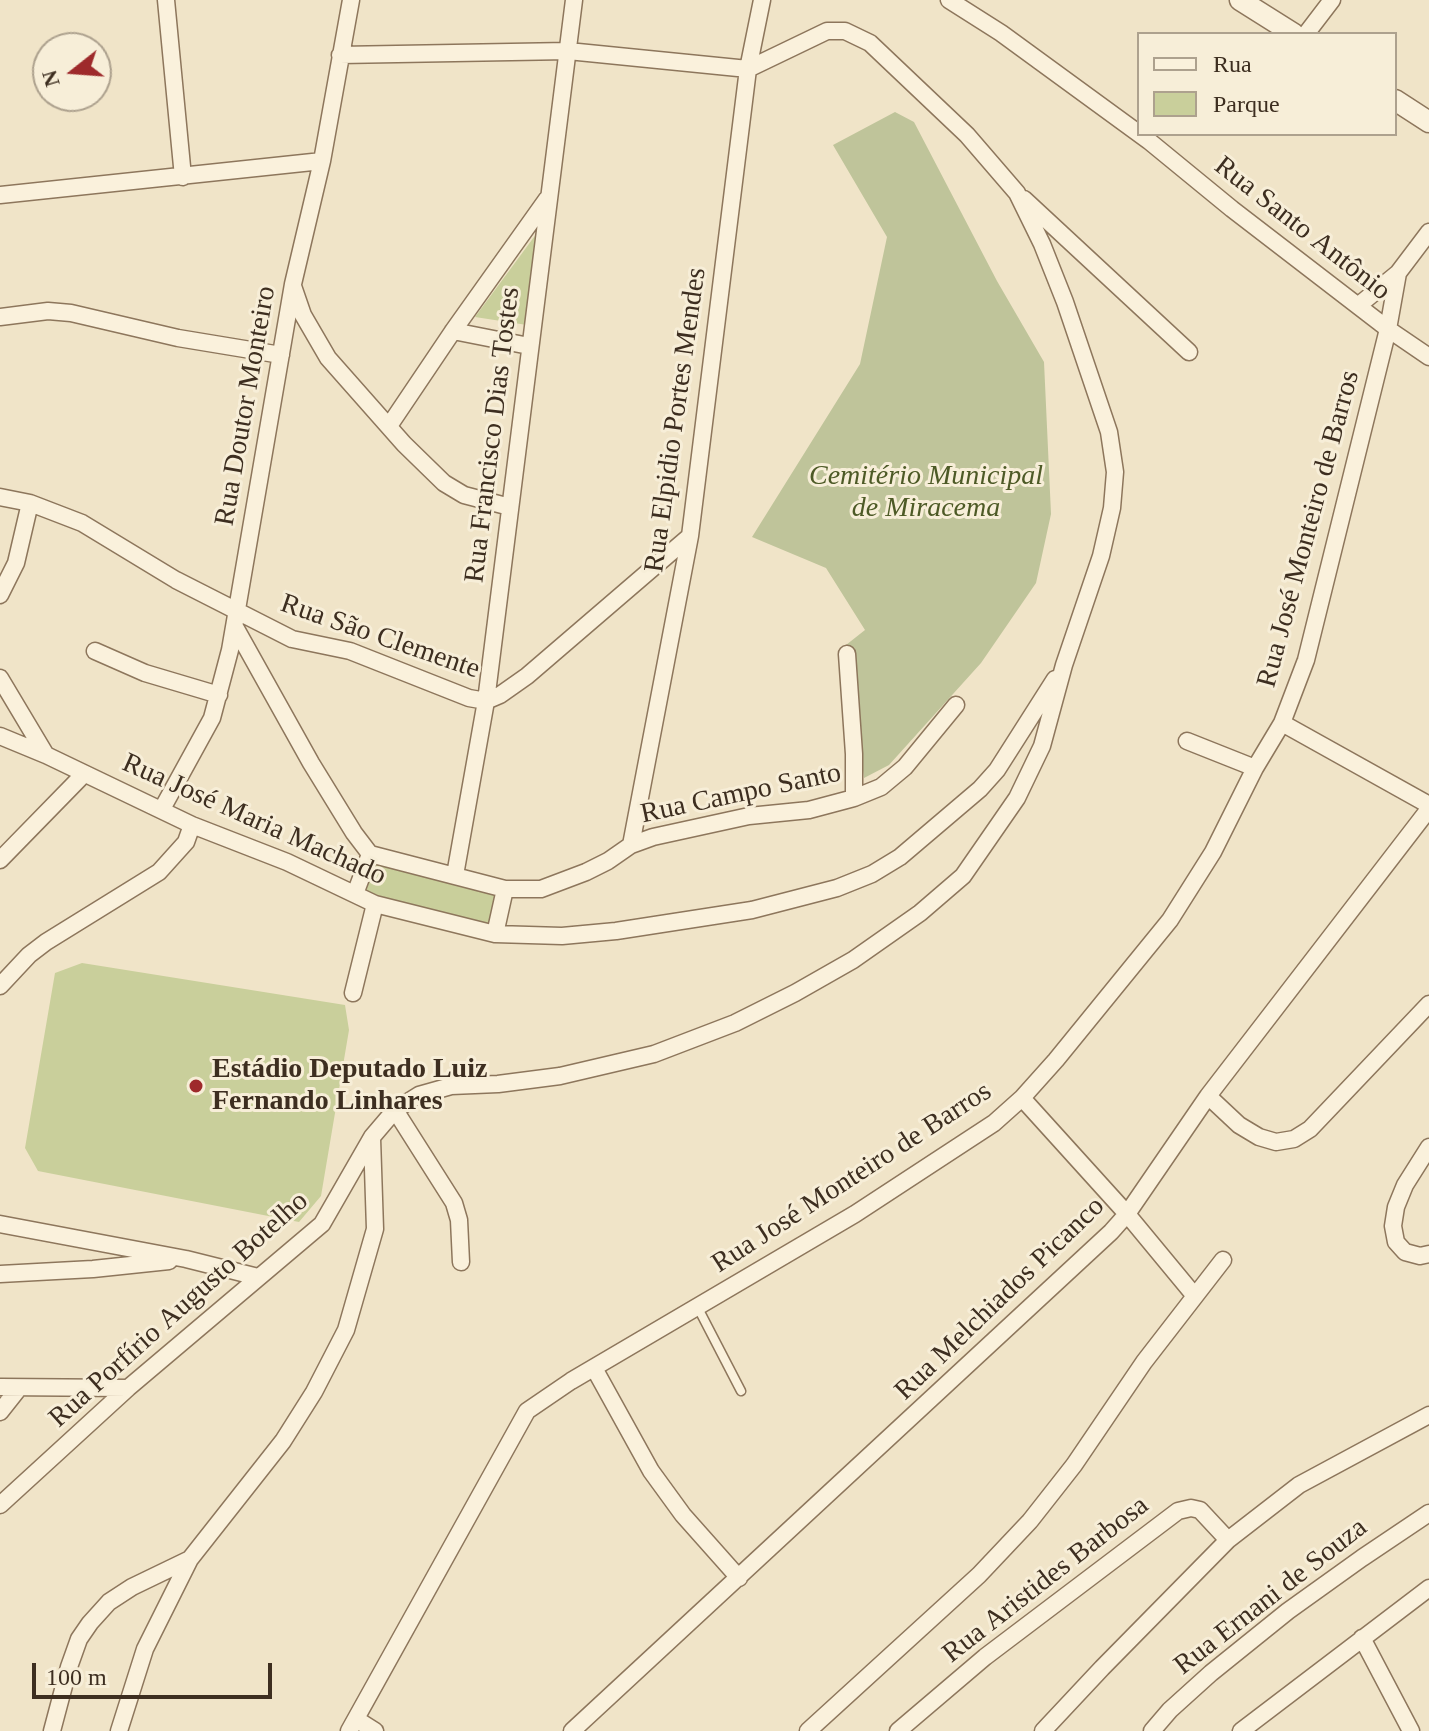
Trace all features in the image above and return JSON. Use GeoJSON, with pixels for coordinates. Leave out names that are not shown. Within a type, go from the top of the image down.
{"type":"FeatureCollection","features":[{"type":"Feature","properties":{"kind":"street"},"geometry":{"type":"LineString","coordinates":[[166,0],[183,177]]}},
{"type":"Feature","properties":{"kind":"street","name":"Rua Doutor Monteiro"},"geometry":{"type":"LineString","coordinates":[[162,809],[212,718],[237,619],[293,284],[322,161],[351,0]]}},
{"type":"Feature","properties":{"kind":"street","name":"Rua Francisco Dias Tostes"},"geometry":{"type":"LineString","coordinates":[[455,875],[486,701],[574,0]]}},
{"type":"Feature","properties":{"kind":"street","name":"Rua Elpidio Portes Mendes"},"geometry":{"type":"LineString","coordinates":[[631,845],[690,536],[748,69],[762,0]]}},
{"type":"Feature","properties":{"kind":"street","name":"Rua Santo Antônio"},"geometry":{"type":"LineString","coordinates":[[949,0],[1001,33],[1137,132]]}},
{"type":"Feature","properties":{"kind":"street"},"geometry":{"type":"LineString","coordinates":[[1240,0],[1291,32]]}},
{"type":"Feature","properties":{"kind":"street"},"geometry":{"type":"LineString","coordinates":[[1308,32],[1332,0]]}},
{"type":"Feature","properties":{"kind":"street"},"geometry":{"type":"LineString","coordinates":[[340,55],[568,51],[748,69],[827,31],[845,31],[870,43],[967,135],[1017,193],[1189,352]]}},
{"type":"Feature","properties":{"kind":"street"},"geometry":{"type":"LineString","coordinates":[[1397,101],[1429,122]]}},
{"type":"Feature","properties":{"kind":"street","name":"Rua Santo Antônio"},"geometry":{"type":"LineString","coordinates":[[1142,136],[1232,209],[1429,357]]}},
{"type":"Feature","properties":{"kind":"street"},"geometry":{"type":"LineString","coordinates":[[0,195],[322,161]]}},
{"type":"Feature","properties":{"kind":"street"},"geometry":{"type":"LineString","coordinates":[[461,1262],[459,1220],[454,1203],[395,1110],[419,1095],[451,1086],[560,1076],[654,1054],[735,1023],[853,960],[931,904],[963,876],[1017,798],[1042,746],[1064,665],[1101,556],[1112,508],[1115,472],[1109,432],[1065,302],[1017,193]]}},
{"type":"Feature","properties":{"kind":"street"},"geometry":{"type":"LineString","coordinates":[[389,426],[548,198]]}},
{"type":"Feature","properties":{"kind":"street"},"geometry":{"type":"LineString","coordinates":[[1359,305],[1398,273],[1429,232]]}},
{"type":"Feature","properties":{"kind":"street","name":"Rua José Monteiro de Barros"},"geometry":{"type":"LineString","coordinates":[[352,1725],[527,1411],[855,1214],[994,1123],[1022,1098],[1170,920],[1213,852],[1255,768],[1282,723],[1306,660],[1388,329],[1398,273]]}},
{"type":"Feature","properties":{"kind":"street"},"geometry":{"type":"LineString","coordinates":[[293,284],[303,315],[328,358],[444,483],[464,495],[510,507]]}},
{"type":"Feature","properties":{"kind":"street"},"geometry":{"type":"LineString","coordinates":[[0,317],[48,311],[71,313],[178,338],[281,355]]}},
{"type":"Feature","properties":{"kind":"street"},"geometry":{"type":"LineString","coordinates":[[453,331],[529,346]]}},
{"type":"Feature","properties":{"kind":"street","name":"Rua São Clemente"},"geometry":{"type":"LineString","coordinates":[[0,497],[30,503],[82,523],[237,619],[292,639],[350,651],[469,698],[486,701],[527,676],[690,536]]}},
{"type":"Feature","properties":{"kind":"street"},"geometry":{"type":"LineString","coordinates":[[0,595],[20,551],[30,503]]}},
{"type":"Feature","properties":{"kind":"street"},"geometry":{"type":"LineString","coordinates":[[237,619],[311,763],[370,854],[355,894]]}},
{"type":"Feature","properties":{"kind":"street"},"geometry":{"type":"LineString","coordinates":[[95,651],[145,673],[219,695]]}},
{"type":"Feature","properties":{"kind":"street"},"geometry":{"type":"LineString","coordinates":[[847,654],[854,798]]}},
{"type":"Feature","properties":{"kind":"street","name":"Rua José Maria Machado"},"geometry":{"type":"LineString","coordinates":[[0,736],[192,825],[287,862],[375,904],[495,934],[524,937],[575,934],[752,910],[837,888],[872,874],[900,857],[980,789],[997,770],[1064,665]]}},
{"type":"Feature","properties":{"kind":"street"},"geometry":{"type":"LineString","coordinates":[[0,678],[46,755]]}},
{"type":"Feature","properties":{"kind":"street","name":"Rua Campo Santo"},"geometry":{"type":"LineString","coordinates":[[370,854],[505,889],[541,889],[608,861],[631,845],[676,830],[749,816],[809,810],[881,787],[905,767],[956,705]]}},
{"type":"Feature","properties":{"kind":"street"},"geometry":{"type":"LineString","coordinates":[[1282,723],[1429,807]]}},
{"type":"Feature","properties":{"kind":"street"},"geometry":{"type":"LineString","coordinates":[[1187,741],[1255,768]]}},
{"type":"Feature","properties":{"kind":"street"},"geometry":{"type":"LineString","coordinates":[[0,860],[84,774]]}},
{"type":"Feature","properties":{"kind":"street","name":"Rua Melchiados Picanco"},"geometry":{"type":"LineString","coordinates":[[572,1731],[1025,1314],[1127,1214],[1208,1096],[1429,807]]}},
{"type":"Feature","properties":{"kind":"street"},"geometry":{"type":"LineString","coordinates":[[0,986],[37,949],[159,872],[186,842],[192,825]]}},
{"type":"Feature","properties":{"kind":"street"},"geometry":{"type":"LineString","coordinates":[[495,934],[505,889]]}},
{"type":"Feature","properties":{"kind":"street"},"geometry":{"type":"LineString","coordinates":[[353,993],[375,904]]}},
{"type":"Feature","properties":{"kind":"street"},"geometry":{"type":"LineString","coordinates":[[1208,1096],[1239,1125],[1259,1137],[1276,1142],[1294,1139],[1310,1129],[1429,1004]]}},
{"type":"Feature","properties":{"kind":"street"},"geometry":{"type":"LineString","coordinates":[[1022,1098],[1127,1214],[1194,1295]]}},
{"type":"Feature","properties":{"kind":"street","name":"Rua Porfírio Augusto Botelho"},"geometry":{"type":"LineString","coordinates":[[0,1505],[128,1388],[322,1224],[372,1137],[395,1110]]}},
{"type":"Feature","properties":{"kind":"street"},"geometry":{"type":"LineString","coordinates":[[119,1731],[145,1649],[190,1559],[283,1441],[314,1392],[346,1330],[375,1229],[372,1137]]}},
{"type":"Feature","properties":{"kind":"street"},"geometry":{"type":"LineString","coordinates":[[1429,1147],[1405,1185],[1396,1207],[1393,1226],[1396,1242],[1405,1252],[1420,1256],[1429,1254]]}},
{"type":"Feature","properties":{"kind":"street"},"geometry":{"type":"LineString","coordinates":[[0,1224],[186,1259],[258,1277]]}},
{"type":"Feature","properties":{"kind":"street"},"geometry":{"type":"LineString","coordinates":[[0,1274],[93,1269],[186,1259]]}},
{"type":"Feature","properties":{"kind":"street"},"geometry":{"type":"LineString","coordinates":[[808,1731],[979,1575],[1030,1521],[1074,1465],[1194,1295],[1223,1260]]}},
{"type":"Feature","properties":{"kind":"street"},"geometry":{"type":"LineString","coordinates":[[594,1368],[651,1471],[683,1515],[739,1578]]}},
{"type":"Feature","properties":{"kind":"street"},"geometry":{"type":"LineString","coordinates":[[0,1387],[128,1388]]}},
{"type":"Feature","properties":{"kind":"street"},"geometry":{"type":"LineString","coordinates":[[0,1412],[19,1388]]}},
{"type":"Feature","properties":{"kind":"street"},"geometry":{"type":"LineString","coordinates":[[1043,1731],[1228,1540],[1299,1485],[1429,1415]]}},
{"type":"Feature","properties":{"kind":"street","name":"Rua Aristides Barbosa"},"geometry":{"type":"LineString","coordinates":[[898,1731],[985,1657],[1178,1511],[1191,1508],[1200,1510],[1228,1540]]}},
{"type":"Feature","properties":{"kind":"street","name":"Rua Ernani de Souza"},"geometry":{"type":"LineString","coordinates":[[1152,1731],[1211,1673],[1277,1620],[1429,1513]]}},
{"type":"Feature","properties":{"kind":"street"},"geometry":{"type":"LineString","coordinates":[[52,1731],[69,1667],[79,1639],[90,1623],[109,1602],[132,1587],[190,1559]]}},
{"type":"Feature","properties":{"kind":"street"},"geometry":{"type":"LineString","coordinates":[[1241,1731],[1429,1588]]}},
{"type":"Feature","properties":{"kind":"street"},"geometry":{"type":"LineString","coordinates":[[1362,1638],[1411,1731]]}},
{"type":"Feature","properties":{"kind":"street"},"geometry":{"type":"LineString","coordinates":[[352,1725],[375,1731]]}},
{"type":"Feature","properties":{"kind":"lane"},"geometry":{"type":"LineString","coordinates":[[698,1308],[741,1391]]}},
{"type":"Feature","properties":{"kind":"green space","name":"Cemitério Municipal de Miracema"},"geometry":{"type":"Polygon","coordinates":[[[895,112],[914,122],[997,281],[1044,362],[1051,514],[1036,583],[981,663],[889,765],[864,778],[846,645],[865,630],[826,568],[752,537],[860,364],[887,237],[833,145],[895,112]]]}},
{"type":"Feature","properties":{"kind":"green space"},"geometry":{"type":"Polygon","coordinates":[[[537,233],[527,325],[475,317],[537,233]]]}},
{"type":"Feature","properties":{"kind":"green space"},"geometry":{"type":"Polygon","coordinates":[[[378,853],[501,890],[494,928],[363,891],[378,853]]]}},
{"type":"Feature","properties":{"kind":"green space"},"geometry":{"type":"Polygon","coordinates":[[[82,963],[345,1005],[349,1030],[321,1196],[299,1222],[38,1171],[25,1148],[55,973],[82,963]]]}},
{"type":"Feature","properties":{"kind":"place","name":"Estádio Deputado Luiz Fernando Linhares"},"geometry":{"type":"Point","coordinates":[196,1086]}}]}
